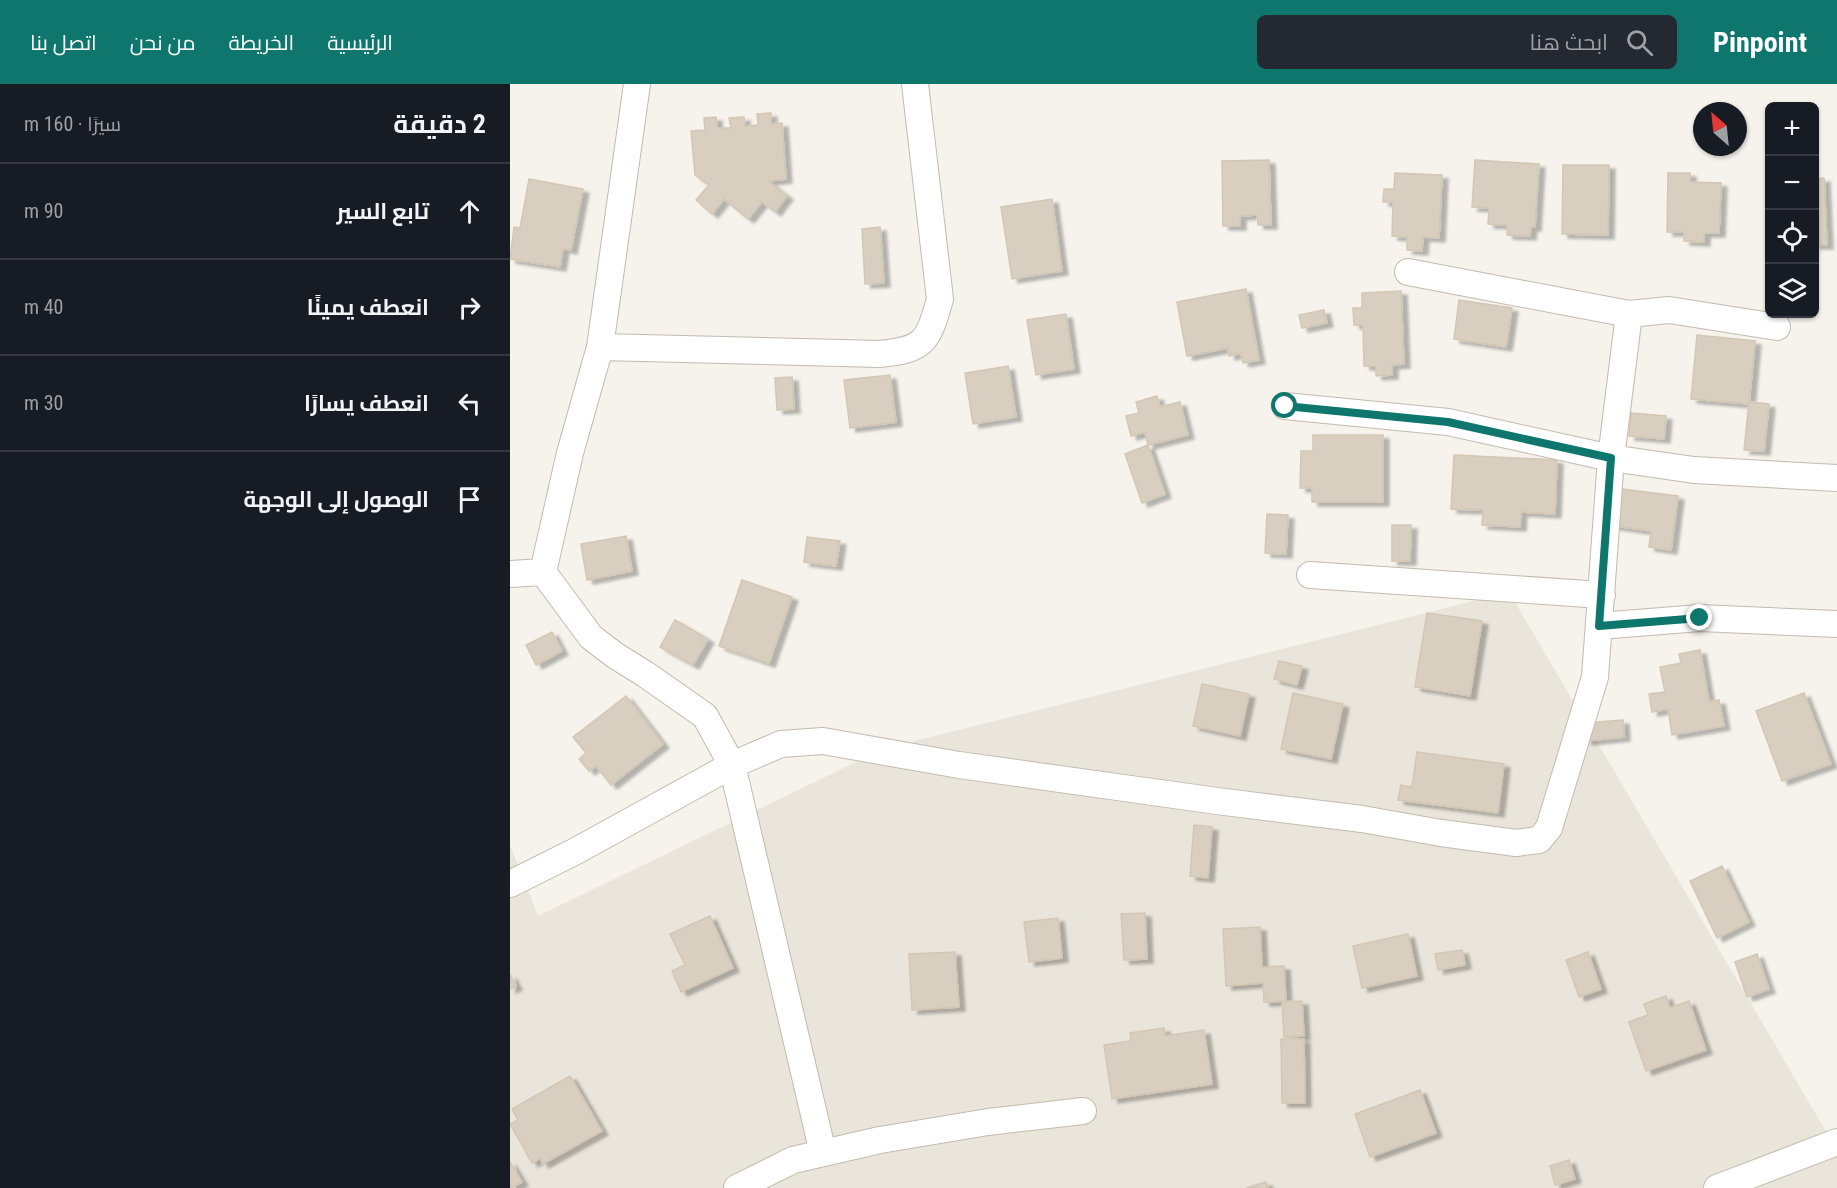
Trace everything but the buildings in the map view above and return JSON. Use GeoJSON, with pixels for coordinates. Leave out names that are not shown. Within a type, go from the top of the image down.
{"type":"FeatureCollection","features":[{"type":"Feature","properties":{"kind":"street"},"geometry":{"type":"LineString","coordinates":[[637,84],[600,347],[570,453],[543,572],[591,637],[705,716],[732,765],[823,1153]]}},
{"type":"Feature","properties":{"kind":"street"},"geometry":{"type":"LineString","coordinates":[[600,347],[879,354],[906,352],[923,342],[934,321],[940,299],[915,84]]}},
{"type":"Feature","properties":{"kind":"street"},"geometry":{"type":"LineString","coordinates":[[1408,272],[1629,314],[1669,310],[1777,327]]}},
{"type":"Feature","properties":{"kind":"street"},"geometry":{"type":"LineString","coordinates":[[510,884],[732,765],[782,744],[823,741],[959,765],[1362,819],[1441,833],[1516,843],[1539,840],[1549,828],[1596,677],[1611,458],[1629,314]]}},
{"type":"Feature","properties":{"kind":"street"},"geometry":{"type":"LineString","coordinates":[[1285,406],[1448,422],[1611,458],[1694,470],[1837,478]]}},
{"type":"Feature","properties":{"kind":"street"},"geometry":{"type":"LineString","coordinates":[[510,574],[543,572]]}},
{"type":"Feature","properties":{"kind":"street"},"geometry":{"type":"LineString","coordinates":[[1310,575],[1602,596]]}},
{"type":"Feature","properties":{"kind":"street"},"geometry":{"type":"LineString","coordinates":[[1599,626],[1700,618],[1837,624]]}},
{"type":"Feature","properties":{"kind":"street"},"geometry":{"type":"LineString","coordinates":[[737,1188],[793,1160],[823,1153],[890,1138],[1083,1110]]}},
{"type":"Feature","properties":{"kind":"street"},"geometry":{"type":"LineString","coordinates":[[1717,1188],[1837,1142]]}},
{"type":"Feature","properties":{"kind":"shaded area"},"geometry":{"type":"Polygon","coordinates":[[[1509,592],[1837,1150],[1837,1188],[510,1188],[510,845],[538,916],[883,749],[1509,592]]]}},
{"type":"Feature","properties":{"kind":"route"},"geometry":{"type":"LineString","coordinates":[[1285,406],[1448,422],[1611,458],[1599,626],[1700,618]]}}]}
